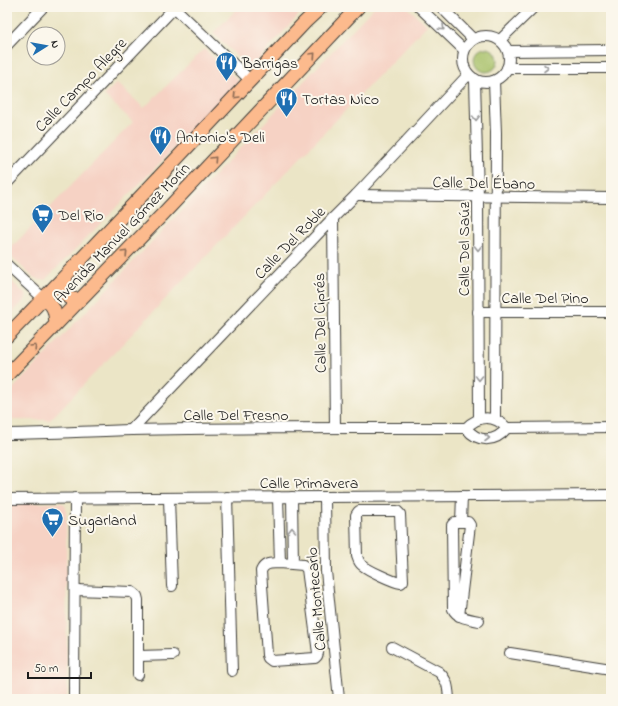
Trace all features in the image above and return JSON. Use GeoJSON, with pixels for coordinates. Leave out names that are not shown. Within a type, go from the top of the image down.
{"type":"FeatureCollection","features":[{"type":"Feature","properties":{"kind":"main road","name":"Avenida Manuel Gómez Morín"},"geometry":{"type":"LineString","coordinates":[[7,336],[66,276],[250,80],[321,7]]}},
{"type":"Feature","properties":{"kind":"main road","name":"Avenida Manuel Gómez Morín"},"geometry":{"type":"LineString","coordinates":[[7,375],[162,216],[358,7]]}},
{"type":"Feature","properties":{"kind":"main road"},"geometry":{"type":"LineString","coordinates":[[66,276],[65,284],[67,297],[73,300],[80,299]]}},
{"type":"Feature","properties":{"kind":"main road"},"geometry":{"type":"LineString","coordinates":[[44,299],[54,309],[56,324]]}},
{"type":"Feature","properties":{"kind":"street"},"geometry":{"type":"LineString","coordinates":[[7,45],[43,7]]}},
{"type":"Feature","properties":{"kind":"street"},"geometry":{"type":"LineString","coordinates":[[174,7],[250,80]]}},
{"type":"Feature","properties":{"kind":"street","name":"Calle Campo Alegre"},"geometry":{"type":"LineString","coordinates":[[7,182],[174,7]]}},
{"type":"Feature","properties":{"kind":"street"},"geometry":{"type":"LineString","coordinates":[[419,7],[464,50]]}},
{"type":"Feature","properties":{"kind":"street"},"geometry":{"type":"LineString","coordinates":[[441,7],[473,39]]}},
{"type":"Feature","properties":{"kind":"street"},"geometry":{"type":"LineString","coordinates":[[500,40],[534,7]]}},
{"type":"Feature","properties":{"kind":"street"},"geometry":{"type":"LineString","coordinates":[[487,35],[494,37],[503,43],[508,51],[509,62],[507,68],[499,78],[494,81],[481,82],[472,77],[465,69],[462,56],[464,50],[473,39],[479,36],[487,35]]}},
{"type":"Feature","properties":{"kind":"street"},"geometry":{"type":"LineString","coordinates":[[563,50],[563,68]]}},
{"type":"Feature","properties":{"kind":"street"},"geometry":{"type":"LineString","coordinates":[[508,51],[611,50]]}},
{"type":"Feature","properties":{"kind":"street"},"geometry":{"type":"LineString","coordinates":[[507,68],[611,68]]}},
{"type":"Feature","properties":{"kind":"street","name":"Calle Del Roble"},"geometry":{"type":"LineString","coordinates":[[131,430],[333,218],[472,77]]}},
{"type":"Feature","properties":{"kind":"street","name":"Calle Del Saúz"},"geometry":{"type":"LineString","coordinates":[[472,77],[478,197],[479,419]]}},
{"type":"Feature","properties":{"kind":"street","name":"Calle Del Saúz"},"geometry":{"type":"LineString","coordinates":[[494,81],[496,133],[495,419]]}},
{"type":"Feature","properties":{"kind":"street","name":"Calle Del Ébano"},"geometry":{"type":"LineString","coordinates":[[356,195],[611,198]]}},
{"type":"Feature","properties":{"kind":"street","name":"Calle Del Ciprés"},"geometry":{"type":"LineString","coordinates":[[333,218],[335,428]]}},
{"type":"Feature","properties":{"kind":"street"},"geometry":{"type":"LineString","coordinates":[[7,265],[44,299]]}},
{"type":"Feature","properties":{"kind":"street","name":"Calle Del Pino"},"geometry":{"type":"LineString","coordinates":[[478,312],[611,312]]}},
{"type":"Feature","properties":{"kind":"street"},"geometry":{"type":"LineString","coordinates":[[507,428],[497,437],[490,439],[476,437],[466,428],[474,421],[490,418],[504,424],[507,428],[611,427]]}},
{"type":"Feature","properties":{"kind":"street","name":"Calle Del Fresno"},"geometry":{"type":"LineString","coordinates":[[7,434],[131,430],[466,428]]}},
{"type":"Feature","properties":{"kind":"street","name":"Calle Primavera"},"geometry":{"type":"LineString","coordinates":[[7,499],[611,495]]}},
{"type":"Feature","properties":{"kind":"street"},"geometry":{"type":"LineString","coordinates":[[377,496],[378,511]]}},
{"type":"Feature","properties":{"kind":"street"},"geometry":{"type":"LineString","coordinates":[[462,496],[462,522]]}},
{"type":"Feature","properties":{"kind":"street"},"geometry":{"type":"LineString","coordinates":[[227,497],[232,671]]}},
{"type":"Feature","properties":{"kind":"street"},"geometry":{"type":"LineString","coordinates":[[278,497],[280,564]]}},
{"type":"Feature","properties":{"kind":"street"},"geometry":{"type":"LineString","coordinates":[[292,497],[293,564]]}},
{"type":"Feature","properties":{"kind":"street","name":"Calle Montecarlo"},"geometry":{"type":"LineString","coordinates":[[325,497],[326,571],[339,699]]}},
{"type":"Feature","properties":{"kind":"street"},"geometry":{"type":"LineString","coordinates":[[74,699],[75,498]]}},
{"type":"Feature","properties":{"kind":"street"},"geometry":{"type":"LineString","coordinates":[[169,498],[172,586]]}},
{"type":"Feature","properties":{"kind":"street"},"geometry":{"type":"LineString","coordinates":[[359,511],[378,511],[396,511],[400,514],[403,581],[400,584],[362,565],[358,560],[357,514],[359,511]]}},
{"type":"Feature","properties":{"kind":"street"},"geometry":{"type":"LineString","coordinates":[[459,616],[470,525],[468,522],[455,522],[452,525],[453,609],[459,616],[479,621]]}},
{"type":"Feature","properties":{"kind":"street"},"geometry":{"type":"LineString","coordinates":[[266,564],[293,564],[303,565],[308,571],[318,653],[315,658],[272,661],[267,655],[261,571],[266,564]]}},
{"type":"Feature","properties":{"kind":"street"},"geometry":{"type":"LineString","coordinates":[[75,590],[132,592],[135,594],[138,600],[138,676]]}},
{"type":"Feature","properties":{"kind":"street"},"geometry":{"type":"LineString","coordinates":[[392,646],[444,676],[447,682],[449,699]]}},
{"type":"Feature","properties":{"kind":"street"},"geometry":{"type":"LineString","coordinates":[[510,653],[611,669]]}},
{"type":"Feature","properties":{"kind":"street"},"geometry":{"type":"LineString","coordinates":[[138,656],[172,655]]}},
{"type":"Feature","properties":{"kind":"shaded area"},"geometry":{"type":"Polygon","coordinates":[[[239,7],[306,7],[250,69],[213,33],[239,7]]]}},
{"type":"Feature","properties":{"kind":"shaded area"},"geometry":{"type":"Polygon","coordinates":[[[374,7],[407,7],[427,25],[50,420],[7,420],[7,395],[374,7]]]}},
{"type":"Feature","properties":{"kind":"shaded area"},"geometry":{"type":"Polygon","coordinates":[[[204,49],[240,82],[45,280],[40,280],[33,277],[7,252],[133,122],[104,95],[117,83],[144,108],[204,49]]]}},
{"type":"Feature","properties":{"kind":"shaded area"},"geometry":{"type":"Polygon","coordinates":[[[7,277],[26,295],[26,297],[25,300],[7,318],[7,277]]]}},
{"type":"Feature","properties":{"kind":"shaded area"},"geometry":{"type":"Polygon","coordinates":[[[7,503],[63,503],[66,507],[67,699],[7,699],[7,503]]]}},
{"type":"Feature","properties":{"kind":"green space"},"geometry":{"type":"Polygon","coordinates":[[[486,48],[495,51],[498,60],[495,69],[486,72],[477,69],[474,60],[477,51],[486,48]]]}},
{"type":"Feature","properties":{"kind":"place","name":"Barrigas"},"geometry":{"type":"Point","coordinates":[226,82]}},
{"type":"Feature","properties":{"kind":"place","name":"Tortas Nico"},"geometry":{"type":"Point","coordinates":[287,118]}},
{"type":"Feature","properties":{"kind":"place","name":"Antonio's Deli"},"geometry":{"type":"Point","coordinates":[160,156]}},
{"type":"Feature","properties":{"kind":"place","name":"Del Rio"},"geometry":{"type":"Point","coordinates":[43,234]}},
{"type":"Feature","properties":{"kind":"place","name":"Sugarland"},"geometry":{"type":"Point","coordinates":[52,538]}}]}
